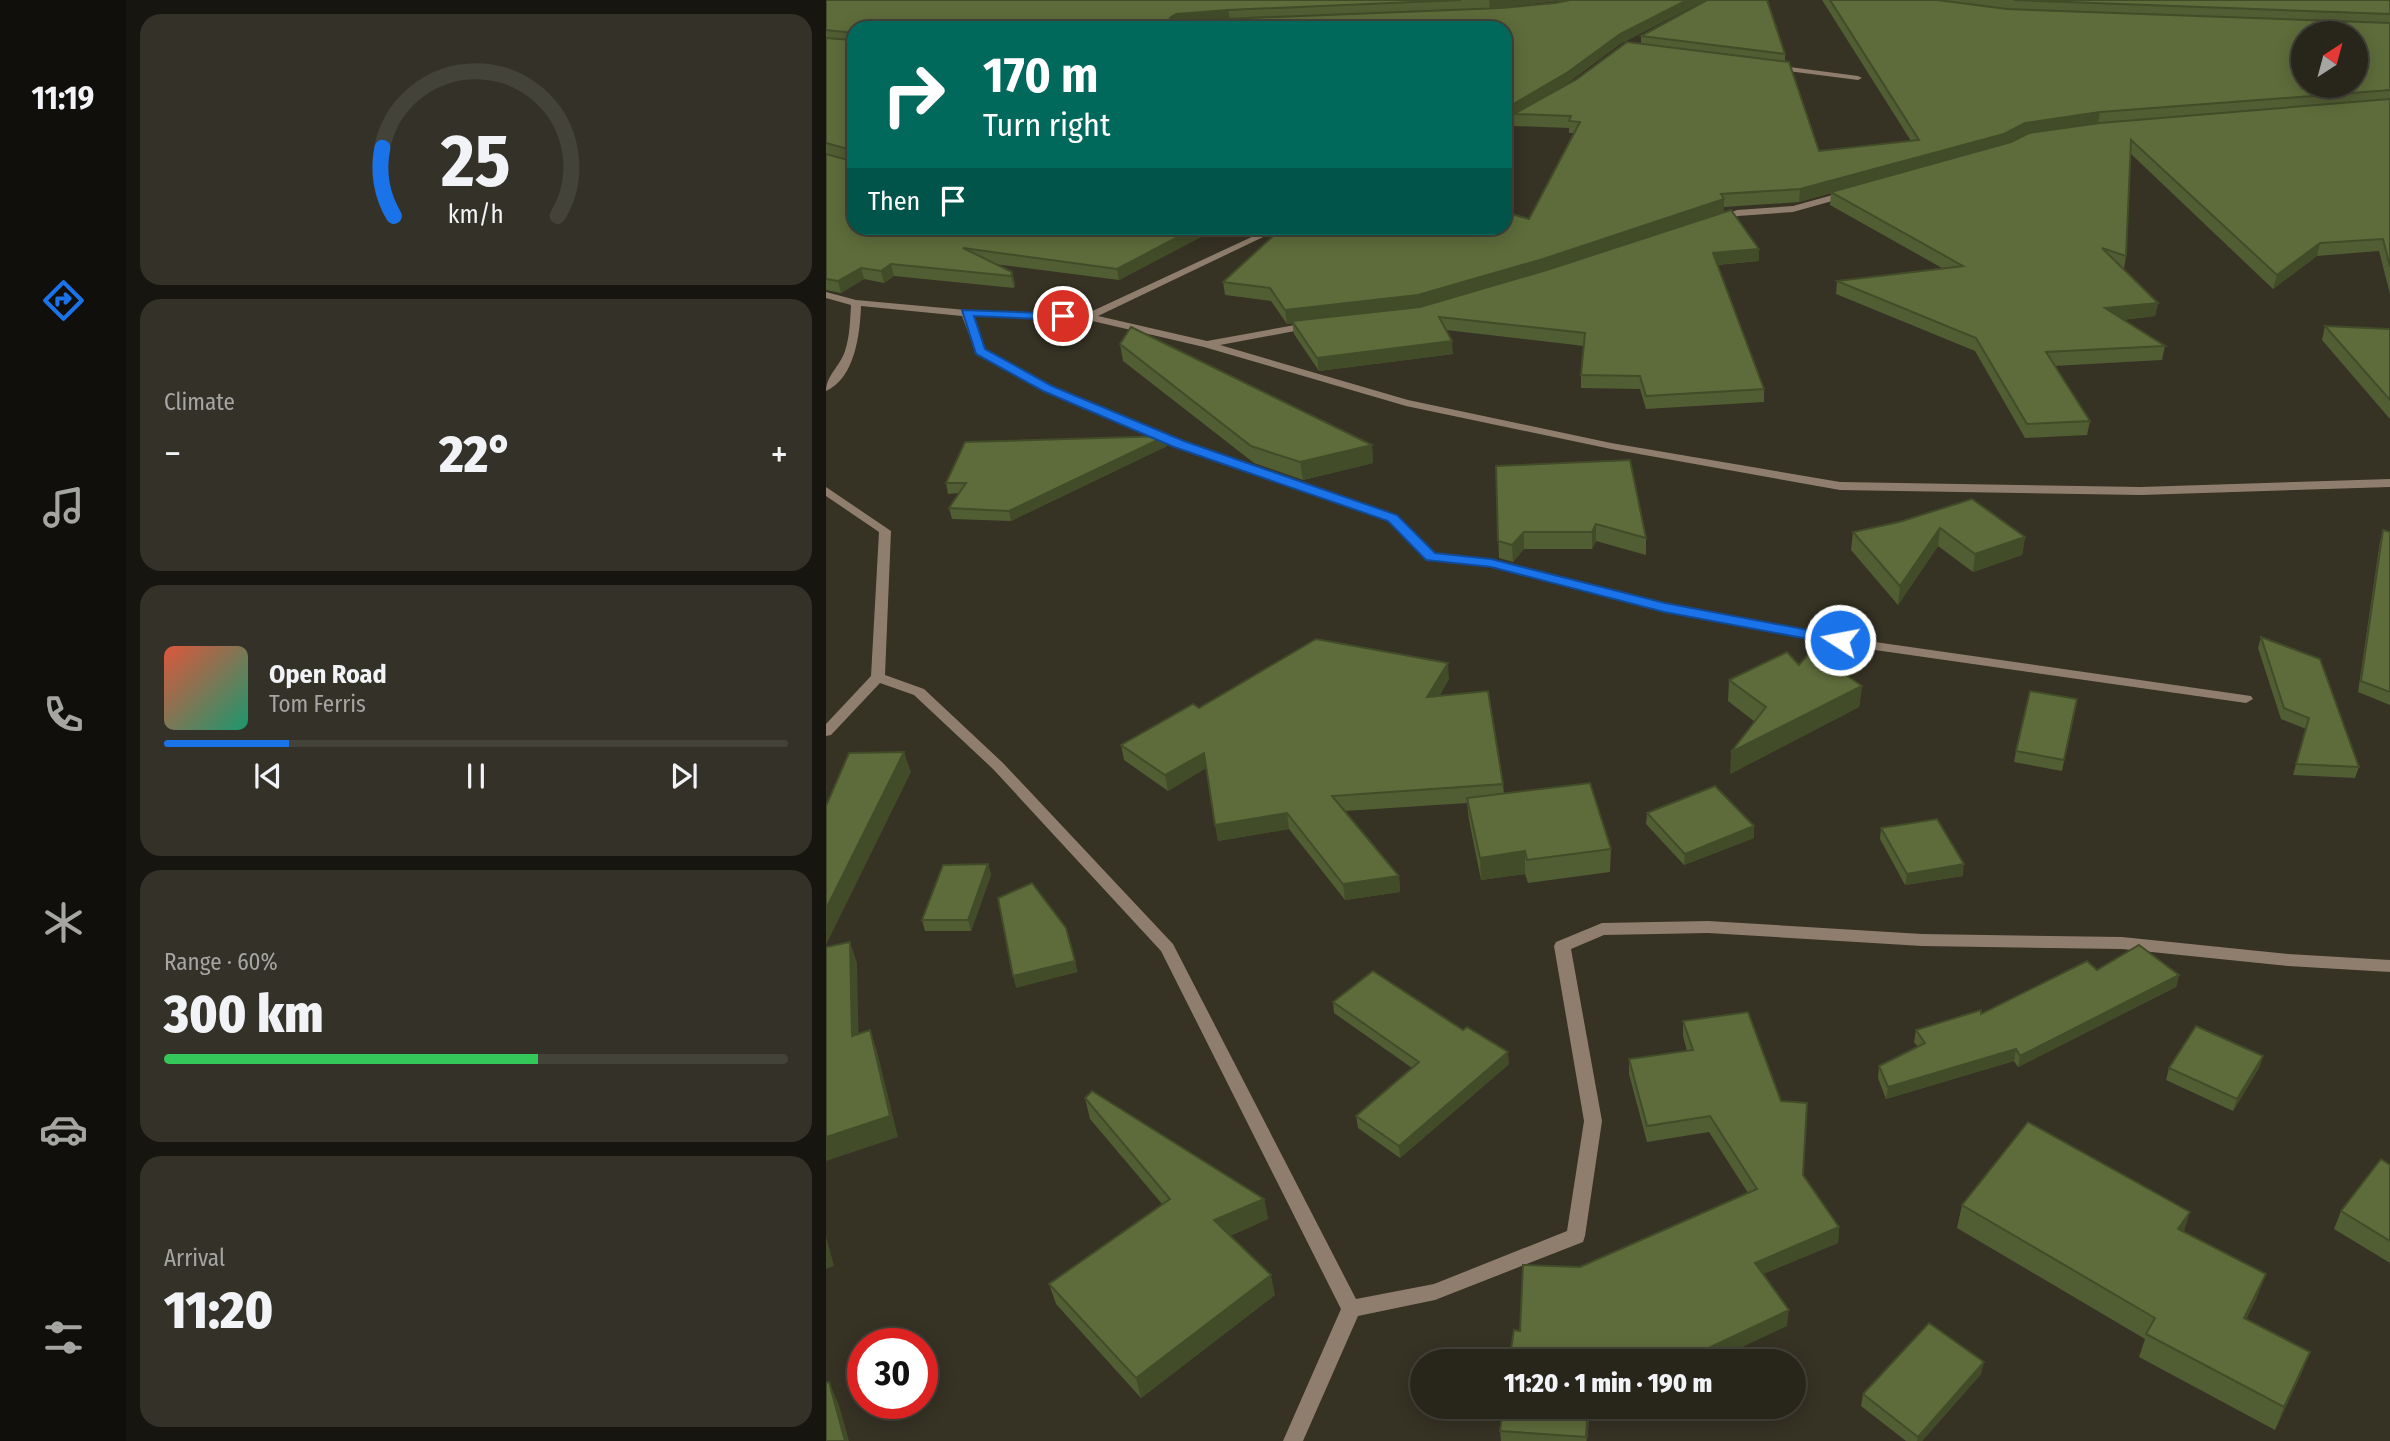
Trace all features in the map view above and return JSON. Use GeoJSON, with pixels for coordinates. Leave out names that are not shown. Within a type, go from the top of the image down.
{"type":"FeatureCollection","features":[{"type":"Feature","properties":{"kind":"street"},"geometry":{"type":"LineString","coordinates":[[1763,65],[1858,78]]}},
{"type":"Feature","properties":{"kind":"street"},"geometry":{"type":"LineString","coordinates":[[1512,122],[1539,106]]}},
{"type":"Feature","properties":{"kind":"street"},"geometry":{"type":"LineString","coordinates":[[1699,226],[1737,213],[1793,209],[1858,190]]}},
{"type":"Feature","properties":{"kind":"street"},"geometry":{"type":"LineString","coordinates":[[1088,317],[1262,235]]}},
{"type":"Feature","properties":{"kind":"street"},"geometry":{"type":"LineString","coordinates":[[826,295],[856,303],[967,313],[1088,317],[1207,344],[1406,403],[1611,446],[1840,486],[2141,491],[2390,483]]}},
{"type":"Feature","properties":{"kind":"street"},"geometry":{"type":"LineString","coordinates":[[826,388],[847,365],[855,338],[856,303]]}},
{"type":"Feature","properties":{"kind":"street"},"geometry":{"type":"LineString","coordinates":[[967,313],[980,351],[1047,388],[1179,444],[1392,518],[1431,557],[1491,563],[1664,607],[1840,640],[2246,699]]}},
{"type":"Feature","properties":{"kind":"street"},"geometry":{"type":"LineString","coordinates":[[1207,344],[1325,324]]}},
{"type":"Feature","properties":{"kind":"street"},"geometry":{"type":"LineString","coordinates":[[826,491],[884,531],[878,677],[826,732]]}},
{"type":"Feature","properties":{"kind":"street"},"geometry":{"type":"LineString","coordinates":[[878,677],[919,692],[998,766],[1167,948],[1351,1309]]}},
{"type":"Feature","properties":{"kind":"street"},"geometry":{"type":"LineString","coordinates":[[1351,1309],[1435,1292],[1576,1236],[1593,1121],[1562,946],[1602,929],[1708,927],[1922,940],[2122,943],[2288,960],[2390,966]]}},
{"type":"Feature","properties":{"kind":"street"},"geometry":{"type":"LineString","coordinates":[[1293,1441],[1351,1309]]}},
{"type":"Feature","properties":{"kind":"building"},"geometry":{"type":"Polygon","coordinates":[[[826,0],[1461,0],[1228,10],[1176,14],[1170,18],[1173,21],[847,21],[847,32],[826,30],[826,0]]]}},
{"type":"Feature","properties":{"kind":"building"},"geometry":{"type":"Polygon","coordinates":[[[1570,0],[1687,0],[1620,34],[1568,72],[1512,105],[1512,21],[1173,21],[1501,8],[1570,0]]]}},
{"type":"Feature","properties":{"kind":"building"},"geometry":{"type":"Polygon","coordinates":[[[1707,0],[1767,0],[1785,54],[1641,36],[1707,0]]]}},
{"type":"Feature","properties":{"kind":"building"},"geometry":{"type":"Polygon","coordinates":[[[1830,0],[1937,0],[2007,9],[2335,21],[2291,21],[2291,98],[2100,112],[2025,123],[2004,134],[1800,189],[1721,194],[1724,199],[1543,259],[1418,295],[1285,310],[1270,288],[1223,282],[1274,235],[1512,235],[1512,214],[1529,219],[1580,122],[1569,121],[1571,116],[1514,114],[1577,79],[1627,42],[1789,62],[1819,151],[1919,140],[1830,0]]]}},
{"type":"Feature","properties":{"kind":"building"},"geometry":{"type":"Polygon","coordinates":[[[2014,0],[2390,0],[2390,14],[2014,0]]]}},
{"type":"Feature","properties":{"kind":"building"},"geometry":{"type":"Polygon","coordinates":[[[2368,22],[2390,23],[2390,90],[2368,92],[2368,22]]]}},
{"type":"Feature","properties":{"kind":"building"},"geometry":{"type":"Polygon","coordinates":[[[826,38],[847,40],[847,149],[826,143],[826,38]]]}},
{"type":"Feature","properties":{"kind":"building"},"geometry":{"type":"Polygon","coordinates":[[[2390,99],[2390,267],[2383,239],[2320,243],[2277,275],[2131,140],[2126,256],[2102,248],[2158,303],[2105,308],[2165,346],[2046,352],[2090,421],[2027,424],[1976,338],[1837,281],[1963,266],[1831,192],[2011,142],[2029,133],[2100,123],[2390,99]]]}},
{"type":"Feature","properties":{"kind":"building"},"geometry":{"type":"Polygon","coordinates":[[[826,154],[847,160],[847,235],[1182,235],[1117,269],[963,248],[1012,272],[1011,276],[891,264],[881,271],[861,268],[838,281],[826,279],[826,154]]]}},
{"type":"Feature","properties":{"kind":"building"},"geometry":{"type":"Polygon","coordinates":[[[1731,210],[1759,249],[1713,253],[1764,389],[1646,396],[1640,376],[1581,375],[1585,333],[1439,317],[1452,341],[1317,358],[1292,321],[1420,307],[1550,269],[1731,210]]]}},
{"type":"Feature","properties":{"kind":"building"},"geometry":{"type":"Polygon","coordinates":[[[2325,326],[2390,329],[2390,400],[2325,326]]]}},
{"type":"Feature","properties":{"kind":"building"},"geometry":{"type":"Polygon","coordinates":[[[1131,327],[1372,445],[1300,462],[1251,446],[1120,344],[1131,327]]]}},
{"type":"Feature","properties":{"kind":"building"},"geometry":{"type":"Polygon","coordinates":[[[1166,436],[1009,511],[949,508],[966,483],[946,483],[965,442],[1166,436]]]}},
{"type":"Feature","properties":{"kind":"building"},"geometry":{"type":"Polygon","coordinates":[[[1630,460],[1646,538],[1596,524],[1592,532],[1524,532],[1512,545],[1498,541],[1496,466],[1630,460]]]}},
{"type":"Feature","properties":{"kind":"building"},"geometry":{"type":"Polygon","coordinates":[[[1972,499],[2025,537],[1975,554],[1940,528],[1900,586],[1853,532],[1899,522],[1972,499]]]}},
{"type":"Feature","properties":{"kind":"building"},"geometry":{"type":"Polygon","coordinates":[[[2383,530],[2390,532],[2390,692],[2361,681],[2383,530]]]}},
{"type":"Feature","properties":{"kind":"building"},"geometry":{"type":"Polygon","coordinates":[[[2261,637],[2320,659],[2359,767],[2296,764],[2309,718],[2284,708],[2261,637]]]}},
{"type":"Feature","properties":{"kind":"building"},"geometry":{"type":"Polygon","coordinates":[[[1316,639],[1448,663],[1427,697],[1488,691],[1503,784],[1332,796],[1399,876],[1343,884],[1287,813],[1215,825],[1204,753],[1165,775],[1121,745],[1193,704],[1199,708],[1316,639]]]}},
{"type":"Feature","properties":{"kind":"building"},"geometry":{"type":"Polygon","coordinates":[[[1811,651],[1862,686],[1731,752],[1766,707],[1729,680],[1787,652],[1799,665],[1811,651]]]}},
{"type":"Feature","properties":{"kind":"building"},"geometry":{"type":"Polygon","coordinates":[[[2030,691],[2077,699],[2064,760],[2016,751],[2030,691]]]}},
{"type":"Feature","properties":{"kind":"building"},"geometry":{"type":"Polygon","coordinates":[[[904,752],[826,909],[826,806],[849,753],[904,752]]]}},
{"type":"Feature","properties":{"kind":"building"},"geometry":{"type":"Polygon","coordinates":[[[1590,783],[1611,849],[1527,860],[1525,851],[1480,858],[1467,798],[1590,783]]]}},
{"type":"Feature","properties":{"kind":"building"},"geometry":{"type":"Polygon","coordinates":[[[1715,786],[1754,826],[1685,854],[1647,813],[1715,786]]]}},
{"type":"Feature","properties":{"kind":"building"},"geometry":{"type":"Polygon","coordinates":[[[1937,819],[1964,864],[1907,874],[1881,828],[1937,819]]]}},
{"type":"Feature","properties":{"kind":"building"},"geometry":{"type":"Polygon","coordinates":[[[988,864],[968,920],[922,920],[943,865],[988,864]]]}},
{"type":"Feature","properties":{"kind":"building"},"geometry":{"type":"Polygon","coordinates":[[[1032,883],[1066,928],[1075,961],[1013,976],[998,898],[1032,883]]]}},
{"type":"Feature","properties":{"kind":"building"},"geometry":{"type":"Polygon","coordinates":[[[850,942],[852,1036],[870,1030],[890,1116],[826,1137],[826,947],[850,942]]]}},
{"type":"Feature","properties":{"kind":"building"},"geometry":{"type":"Polygon","coordinates":[[[2139,945],[2179,975],[2020,1056],[2016,1049],[1888,1087],[1879,1066],[1925,1043],[1916,1030],[1981,1010],[1981,1014],[2087,961],[2097,970],[2139,945]]]}},
{"type":"Feature","properties":{"kind":"building"},"geometry":{"type":"Polygon","coordinates":[[[1373,971],[1463,1030],[1467,1027],[1508,1052],[1399,1146],[1356,1116],[1419,1062],[1333,1002],[1373,971]]]}},
{"type":"Feature","properties":{"kind":"building"},"geometry":{"type":"Polygon","coordinates":[[[1748,1012],[1781,1101],[1807,1103],[1803,1175],[1839,1227],[1755,1263],[1789,1310],[1706,1349],[1511,1349],[1514,1330],[1520,1331],[1523,1265],[1580,1267],[1757,1189],[1710,1116],[1647,1126],[1629,1059],[1693,1050],[1683,1021],[1748,1012]]]}},
{"type":"Feature","properties":{"kind":"building"},"geometry":{"type":"Polygon","coordinates":[[[2196,1026],[2263,1056],[2237,1099],[2169,1068],[2196,1026]]]}},
{"type":"Feature","properties":{"kind":"building"},"geometry":{"type":"Polygon","coordinates":[[[1092,1091],[1264,1199],[1214,1220],[1271,1275],[1136,1378],[1049,1284],[1170,1199],[1085,1098],[1092,1091]]]}},
{"type":"Feature","properties":{"kind":"building"},"geometry":{"type":"Polygon","coordinates":[[[2028,1122],[2190,1212],[2178,1229],[2266,1274],[2244,1318],[2310,1352],[2284,1407],[2146,1334],[2155,1318],[1962,1205],[2028,1122]]]}},
{"type":"Feature","properties":{"kind":"building"},"geometry":{"type":"Polygon","coordinates":[[[2381,1159],[2390,1165],[2390,1241],[2341,1211],[2381,1159]]]}},
{"type":"Feature","properties":{"kind":"building"},"geometry":{"type":"Polygon","coordinates":[[[1929,1323],[1984,1362],[1918,1437],[1863,1394],[1929,1323]]]}},
{"type":"Feature","properties":{"kind":"building"},"geometry":{"type":"Polygon","coordinates":[[[829,1382],[845,1441],[826,1441],[826,1383],[829,1382]]]}},
{"type":"Feature","properties":{"kind":"building"},"geometry":{"type":"Polygon","coordinates":[[[1502,1419],[1587,1419],[1586,1437],[1500,1431],[1502,1419]]]}},
{"type":"Feature","properties":{"kind":"route"},"geometry":{"type":"LineString","coordinates":[[1063,316],[967,313],[980,351],[1047,388],[1179,444],[1392,518],[1431,557],[1491,563],[1664,607],[1840,640]]}}]}
